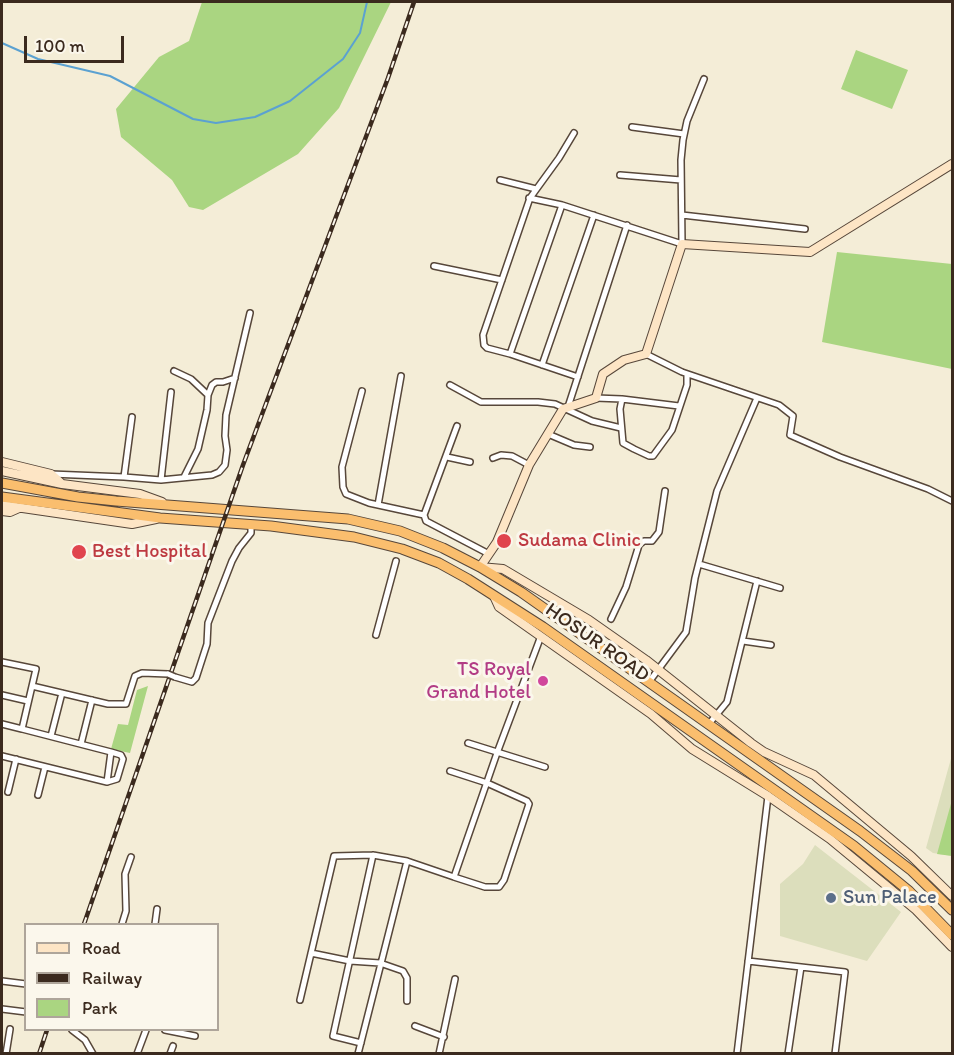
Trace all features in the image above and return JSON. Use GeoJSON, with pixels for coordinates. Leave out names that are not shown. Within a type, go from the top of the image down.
{"type":"FeatureCollection","features":[{"type":"Feature","properties":{"kind":"highway","name":"HOSUR ROAD"},"geometry":{"type":"LineString","coordinates":[[2,483],[78,497],[362,522],[418,538],[480,567],[520,592],[875,841],[912,871],[952,910]]}},
{"type":"Feature","properties":{"kind":"highway","name":"HOSUR ROAD"},"geometry":{"type":"LineString","coordinates":[[2,497],[160,518],[251,524],[354,537],[402,549],[439,563],[493,594],[552,634],[860,850],[909,891],[952,935]]}},
{"type":"Feature","properties":{"kind":"street"},"geometry":{"type":"LineString","coordinates":[[646,354],[682,244],[681,180],[684,134],[704,79]]}},
{"type":"Feature","properties":{"kind":"street"},"geometry":{"type":"LineString","coordinates":[[632,128],[684,134]]}},
{"type":"Feature","properties":{"kind":"street"},"geometry":{"type":"LineString","coordinates":[[574,133],[559,158],[529,198],[483,335],[484,345],[487,348],[578,377]]}},
{"type":"Feature","properties":{"kind":"street"},"geometry":{"type":"LineString","coordinates":[[529,198],[562,205],[682,244],[810,252],[952,164]]}},
{"type":"Feature","properties":{"kind":"street"},"geometry":{"type":"LineString","coordinates":[[620,175],[681,180]]}},
{"type":"Feature","properties":{"kind":"street"},"geometry":{"type":"LineString","coordinates":[[501,180],[536,189]]}},
{"type":"Feature","properties":{"kind":"street"},"geometry":{"type":"LineString","coordinates":[[510,354],[562,205]]}},
{"type":"Feature","properties":{"kind":"street"},"geometry":{"type":"LineString","coordinates":[[543,365],[594,215]]}},
{"type":"Feature","properties":{"kind":"street"},"geometry":{"type":"LineString","coordinates":[[681,215],[805,229]]}},
{"type":"Feature","properties":{"kind":"street"},"geometry":{"type":"LineString","coordinates":[[627,225],[566,408],[529,465],[497,542],[480,567],[503,569],[553,597],[659,670],[764,752],[814,775],[911,856],[952,896]]}},
{"type":"Feature","properties":{"kind":"street"},"geometry":{"type":"LineString","coordinates":[[434,266],[502,280]]}},
{"type":"Feature","properties":{"kind":"street"},"geometry":{"type":"LineString","coordinates":[[2,462],[51,474],[161,480],[212,476],[219,472],[225,465],[226,415],[250,313]]}},
{"type":"Feature","properties":{"kind":"street"},"geometry":{"type":"LineString","coordinates":[[596,398],[603,374],[624,360],[646,354],[687,374],[779,405],[793,416],[790,435],[840,457],[928,489],[952,501]]}},
{"type":"Feature","properties":{"kind":"street"},"geometry":{"type":"LineString","coordinates":[[174,371],[191,379],[208,395]]}},
{"type":"Feature","properties":{"kind":"street"},"geometry":{"type":"LineString","coordinates":[[622,399],[623,442],[627,446],[653,456],[670,433],[687,385],[687,374]]}},
{"type":"Feature","properties":{"kind":"street"},"geometry":{"type":"LineString","coordinates":[[378,505],[401,376]]}},
{"type":"Feature","properties":{"kind":"street"},"geometry":{"type":"LineString","coordinates":[[184,477],[198,449],[212,385],[235,378]]}},
{"type":"Feature","properties":{"kind":"street"},"geometry":{"type":"LineString","coordinates":[[450,385],[482,402],[555,404],[592,422],[621,428]]}},
{"type":"Feature","properties":{"kind":"street"},"geometry":{"type":"LineString","coordinates":[[362,391],[342,467],[343,487],[346,494],[378,505],[424,515]]}},
{"type":"Feature","properties":{"kind":"street"},"geometry":{"type":"LineString","coordinates":[[161,480],[171,392]]}},
{"type":"Feature","properties":{"kind":"street"},"geometry":{"type":"LineString","coordinates":[[566,408],[596,398],[680,406]]}},
{"type":"Feature","properties":{"kind":"street"},"geometry":{"type":"LineString","coordinates":[[649,682],[686,632],[699,564],[717,490],[757,398]]}},
{"type":"Feature","properties":{"kind":"street"},"geometry":{"type":"LineString","coordinates":[[124,477],[132,417]]}},
{"type":"Feature","properties":{"kind":"street"},"geometry":{"type":"LineString","coordinates":[[458,426],[424,515],[426,522],[489,554]]}},
{"type":"Feature","properties":{"kind":"street"},"geometry":{"type":"LineString","coordinates":[[548,434],[574,445],[590,447]]}},
{"type":"Feature","properties":{"kind":"street"},"geometry":{"type":"LineString","coordinates":[[493,458],[501,455],[512,456],[529,465]]}},
{"type":"Feature","properties":{"kind":"street"},"geometry":{"type":"LineString","coordinates":[[447,457],[470,462]]}},
{"type":"Feature","properties":{"kind":"street"},"geometry":{"type":"LineString","coordinates":[[2,471],[62,484],[140,494],[166,504]]}},
{"type":"Feature","properties":{"kind":"street"},"geometry":{"type":"LineString","coordinates":[[51,474],[62,484]]}},
{"type":"Feature","properties":{"kind":"street"},"geometry":{"type":"LineString","coordinates":[[611,619],[626,587],[639,545],[651,541],[658,531],[665,491]]}},
{"type":"Feature","properties":{"kind":"street"},"geometry":{"type":"LineString","coordinates":[[2,505],[132,524],[160,518]]}},
{"type":"Feature","properties":{"kind":"street"},"geometry":{"type":"LineString","coordinates":[[2,511],[10,512],[20,508]]}},
{"type":"Feature","properties":{"kind":"street"},"geometry":{"type":"LineString","coordinates":[[32,686],[108,704],[126,704],[135,676],[142,673],[168,674],[192,682],[196,678],[207,644],[208,623],[232,561],[251,533],[251,524]]}},
{"type":"Feature","properties":{"kind":"street"},"geometry":{"type":"LineString","coordinates":[[376,635],[396,561]]}},
{"type":"Feature","properties":{"kind":"street"},"geometry":{"type":"LineString","coordinates":[[699,564],[780,588]]}},
{"type":"Feature","properties":{"kind":"street"},"geometry":{"type":"LineString","coordinates":[[708,725],[727,702],[757,581]]}},
{"type":"Feature","properties":{"kind":"street"},"geometry":{"type":"LineString","coordinates":[[493,594],[499,607],[651,714],[692,749],[768,796],[830,839],[916,910],[952,947]]}},
{"type":"Feature","properties":{"kind":"street"},"geometry":{"type":"LineString","coordinates":[[454,877],[541,636]]}},
{"type":"Feature","properties":{"kind":"street"},"geometry":{"type":"LineString","coordinates":[[743,641],[771,645]]}},
{"type":"Feature","properties":{"kind":"street"},"geometry":{"type":"LineString","coordinates":[[2,662],[36,669],[22,729]]}},
{"type":"Feature","properties":{"kind":"street"},"geometry":{"type":"LineString","coordinates":[[51,736],[62,693]]}},
{"type":"Feature","properties":{"kind":"street"},"geometry":{"type":"LineString","coordinates":[[2,694],[28,701]]}},
{"type":"Feature","properties":{"kind":"street"},"geometry":{"type":"LineString","coordinates":[[81,744],[92,700]]}},
{"type":"Feature","properties":{"kind":"street"},"geometry":{"type":"LineString","coordinates":[[2,724],[117,753],[123,759],[117,779],[106,782],[2,756]]}},
{"type":"Feature","properties":{"kind":"street"},"geometry":{"type":"LineString","coordinates":[[468,743],[545,767]]}},
{"type":"Feature","properties":{"kind":"street"},"geometry":{"type":"LineString","coordinates":[[106,782],[111,752]]}},
{"type":"Feature","properties":{"kind":"street"},"geometry":{"type":"LineString","coordinates":[[8,792],[16,759]]}},
{"type":"Feature","properties":{"kind":"street"},"geometry":{"type":"LineString","coordinates":[[38,795],[45,767]]}},
{"type":"Feature","properties":{"kind":"street"},"geometry":{"type":"LineString","coordinates":[[300,1000],[334,856],[373,855],[406,861],[494,888],[499,887],[504,880],[529,804],[487,783],[450,771]]}},
{"type":"Feature","properties":{"kind":"street"},"geometry":{"type":"LineString","coordinates":[[737,1053],[768,796]]}},
{"type":"Feature","properties":{"kind":"street"},"geometry":{"type":"LineString","coordinates":[[361,1043],[333,1036],[373,855]]}},
{"type":"Feature","properties":{"kind":"street"},"geometry":{"type":"LineString","coordinates":[[122,923],[126,911],[125,874],[131,857]]}},
{"type":"Feature","properties":{"kind":"street"},"geometry":{"type":"LineString","coordinates":[[358,1053],[406,861]]}},
{"type":"Feature","properties":{"kind":"street"},"geometry":{"type":"LineString","coordinates":[[155,923],[158,909]]}},
{"type":"Feature","properties":{"kind":"street"},"geometry":{"type":"LineString","coordinates":[[311,953],[350,961],[380,963],[403,971],[407,978],[407,1002]]}},
{"type":"Feature","properties":{"kind":"street"},"geometry":{"type":"LineString","coordinates":[[748,961],[845,972],[835,1053]]}},
{"type":"Feature","properties":{"kind":"street"},"geometry":{"type":"LineString","coordinates":[[788,1053],[801,967]]}},
{"type":"Feature","properties":{"kind":"street"},"geometry":{"type":"LineString","coordinates":[[439,1053],[455,979]]}},
{"type":"Feature","properties":{"kind":"street"},"geometry":{"type":"LineString","coordinates":[[2,981],[24,984]]}},
{"type":"Feature","properties":{"kind":"street"},"geometry":{"type":"LineString","coordinates":[[2,1009],[24,1012]]}},
{"type":"Feature","properties":{"kind":"street"},"geometry":{"type":"LineString","coordinates":[[415,1026],[444,1037]]}},
{"type":"Feature","properties":{"kind":"street"},"geometry":{"type":"LineString","coordinates":[[6,1053],[10,1029]]}},
{"type":"Feature","properties":{"kind":"street"},"geometry":{"type":"LineString","coordinates":[[74,1031],[85,1040],[93,1053]]}},
{"type":"Feature","properties":{"kind":"street"},"geometry":{"type":"LineString","coordinates":[[137,1053],[145,1031]]}},
{"type":"Feature","properties":{"kind":"street"},"geometry":{"type":"LineString","coordinates":[[174,1031],[195,1036]]}},
{"type":"Feature","properties":{"kind":"street"},"geometry":{"type":"LineString","coordinates":[[170,1053],[173,1046]]}},
{"type":"Feature","properties":{"kind":"shaded area"},"geometry":{"type":"Polygon","coordinates":[[[952,755],[952,856],[933,853],[926,848],[952,755]]]}},
{"type":"Feature","properties":{"kind":"shaded area","name":"Sun Palace"},"geometry":{"type":"Polygon","coordinates":[[[815,845],[901,912],[867,961],[780,936],[780,884],[803,864],[815,845]]]}},
{"type":"Feature","properties":{"kind":"green space"},"geometry":{"type":"Polygon","coordinates":[[[202,2],[391,2],[339,108],[298,154],[203,210],[189,207],[172,180],[121,137],[116,109],[159,57],[189,41],[202,2]]]}},
{"type":"Feature","properties":{"kind":"green space"},"geometry":{"type":"Polygon","coordinates":[[[856,50],[908,70],[892,109],[841,89],[856,50]]]}},
{"type":"Feature","properties":{"kind":"green space"},"geometry":{"type":"Polygon","coordinates":[[[837,252],[952,264],[952,369],[822,342],[837,252]]]}},
{"type":"Feature","properties":{"kind":"green space"},"geometry":{"type":"Polygon","coordinates":[[[148,686],[130,753],[111,749],[118,724],[128,725],[137,690],[148,686]]]}},
{"type":"Feature","properties":{"kind":"green space"},"geometry":{"type":"Polygon","coordinates":[[[952,800],[952,856],[937,854],[952,800]]]}},
{"type":"Feature","properties":{"kind":"waterway"},"geometry":{"type":"LineString","coordinates":[[2,43],[38,59],[110,76],[193,119],[216,123],[255,117],[290,101],[343,59],[360,33],[367,2]]}},
{"type":"Feature","properties":{"kind":"railway"},"geometry":{"type":"LineString","coordinates":[[84,923],[243,465],[388,78],[414,2]]}},
{"type":"Feature","properties":{"kind":"railway"},"geometry":{"type":"LineString","coordinates":[[39,1054],[47,1031]]}},
{"type":"Feature","properties":{"kind":"place","name":"Sudama Clinic"},"geometry":{"type":"Point","coordinates":[504,541]}},
{"type":"Feature","properties":{"kind":"place","name":"Best Hospital"},"geometry":{"type":"Point","coordinates":[79,552]}},
{"type":"Feature","properties":{"kind":"place","name":"TS Royal Grand Hotel"},"geometry":{"type":"Point","coordinates":[543,681]}},
{"type":"Feature","properties":{"kind":"place","name":"Sun Palace"},"geometry":{"type":"Point","coordinates":[831,898]}}]}
